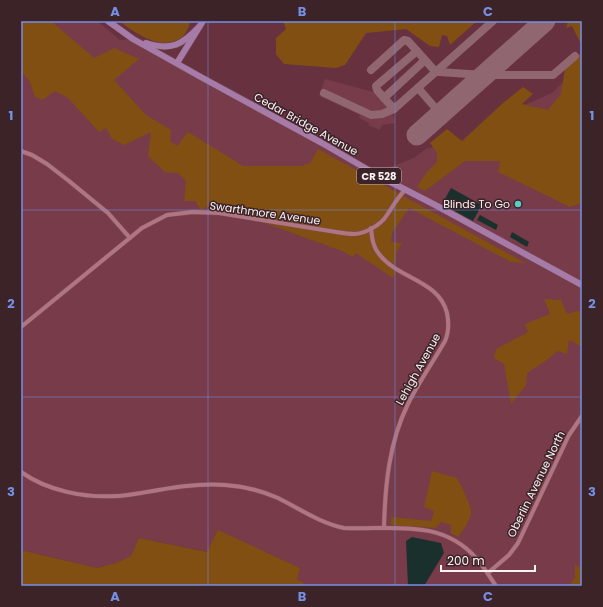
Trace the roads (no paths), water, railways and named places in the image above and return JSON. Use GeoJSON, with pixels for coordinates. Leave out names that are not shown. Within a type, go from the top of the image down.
{"type":"FeatureCollection","features":[{"type":"Feature","properties":{"kind":"main road","name":"Cedar Bridge Avenue"},"geometry":{"type":"LineString","coordinates":[[108,21],[134,39],[377,175],[582,285]]}},
{"type":"Feature","properties":{"kind":"main road"},"geometry":{"type":"LineString","coordinates":[[177,63],[203,21]]}},
{"type":"Feature","properties":{"kind":"main road"},"geometry":{"type":"LineString","coordinates":[[134,39],[160,47],[172,47],[188,39],[199,27]]}},
{"type":"Feature","properties":{"kind":"street"},"geometry":{"type":"LineString","coordinates":[[21,151],[32,155],[47,164],[108,213],[130,238]]}},
{"type":"Feature","properties":{"kind":"street","name":"Swarthmore Avenue"},"geometry":{"type":"LineString","coordinates":[[21,328],[142,228],[166,215],[192,212],[219,214],[354,234],[371,228],[386,217],[400,195],[406,190]]}},
{"type":"Feature","properties":{"kind":"street","name":"Lehigh Avenue"},"geometry":{"type":"LineString","coordinates":[[371,228],[372,240],[378,253],[388,264],[428,286],[437,294],[442,299],[446,308],[448,322],[448,333],[445,340],[412,394],[396,437],[389,462],[386,482],[384,528]]}},
{"type":"Feature","properties":{"kind":"street","name":"Oberlin Avenue North"},"geometry":{"type":"LineString","coordinates":[[488,574],[509,556],[518,543],[569,435],[582,416]]}},
{"type":"Feature","properties":{"kind":"street"},"geometry":{"type":"LineString","coordinates":[[21,472],[37,482],[49,487],[90,496],[117,496],[194,485],[226,485],[241,487],[278,498],[319,520],[335,526],[344,528],[422,530],[439,533],[454,540],[468,550],[476,558],[496,586]]}},
{"type":"Feature","properties":{"kind":"water"},"geometry":{"type":"Polygon","coordinates":[[[451,188],[480,204],[479,210],[473,221],[442,204],[451,188]]]}},
{"type":"Feature","properties":{"kind":"water"},"geometry":{"type":"Polygon","coordinates":[[[480,215],[498,225],[496,230],[477,220],[480,215]]]}},
{"type":"Feature","properties":{"kind":"water"},"geometry":{"type":"Polygon","coordinates":[[[512,232],[529,242],[527,247],[510,237],[512,232]]]}},
{"type":"Feature","properties":{"kind":"water"},"geometry":{"type":"Polygon","coordinates":[[[412,537],[441,543],[444,553],[424,586],[408,586],[406,541],[412,537]]]}},
{"type":"Feature","properties":{"kind":"place","name":"Blinds To Go"},"geometry":{"type":"Point","coordinates":[518,204]}}]}
